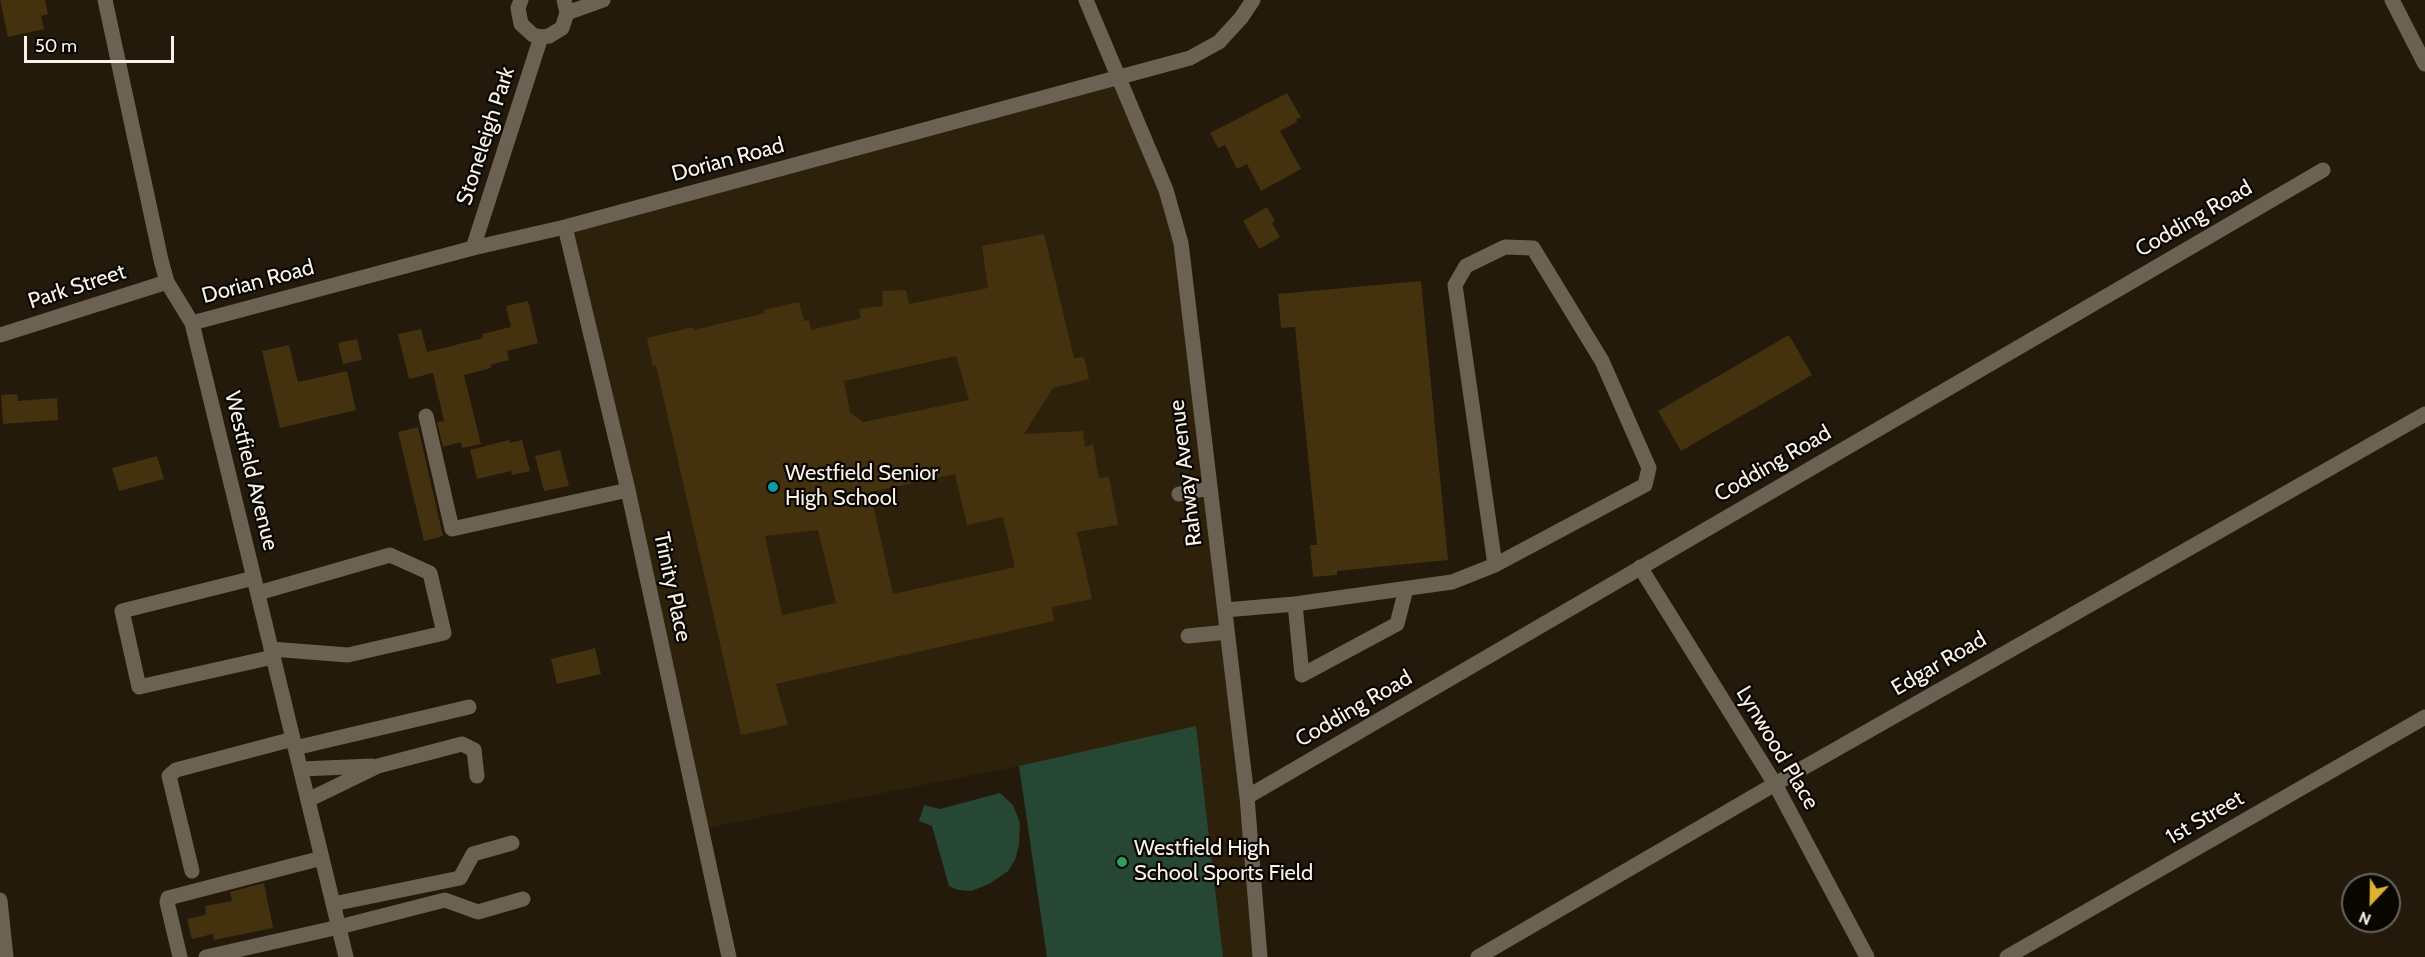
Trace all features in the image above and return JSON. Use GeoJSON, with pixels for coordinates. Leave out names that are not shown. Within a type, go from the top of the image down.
{"type":"FeatureCollection","features":[{"type":"Feature","properties":{"kind":"street","name":"Westfield Avenue"},"geometry":{"type":"LineString","coordinates":[[105,0],[167,282],[192,322],[346,957]]}},
{"type":"Feature","properties":{"kind":"street"},"geometry":{"type":"LineString","coordinates":[[521,0],[518,8],[521,24],[533,35],[541,37],[549,36],[562,28],[566,6],[603,0]]}},
{"type":"Feature","properties":{"kind":"street","name":"Rahway Avenue"},"geometry":{"type":"LineString","coordinates":[[1086,0],[1166,190],[1181,243],[1247,797],[1260,957]]}},
{"type":"Feature","properties":{"kind":"street","name":"Dorian Road"},"geometry":{"type":"LineString","coordinates":[[192,322],[474,248],[565,227],[1191,58],[1219,42],[1241,18],[1253,0]]}},
{"type":"Feature","properties":{"kind":"street"},"geometry":{"type":"LineString","coordinates":[[2391,0],[2425,64]]}},
{"type":"Feature","properties":{"kind":"street","name":"Stoneleigh Park"},"geometry":{"type":"LineString","coordinates":[[474,248],[541,37]]}},
{"type":"Feature","properties":{"kind":"street","name":"Codding Road"},"geometry":{"type":"LineString","coordinates":[[1247,797],[2323,170]]}},
{"type":"Feature","properties":{"kind":"street","name":"Trinity Place"},"geometry":{"type":"LineString","coordinates":[[565,227],[628,490],[729,957]]}},
{"type":"Feature","properties":{"kind":"street"},"geometry":{"type":"LineString","coordinates":[[1224,610],[1295,604],[1452,582],[1496,566],[1645,485],[1649,468],[1602,361],[1533,248],[1505,247],[1466,266],[1455,285],[1496,566]]}},
{"type":"Feature","properties":{"kind":"street","name":"Park Street"},"geometry":{"type":"LineString","coordinates":[[0,335],[167,282]]}},
{"type":"Feature","properties":{"kind":"street","name":"Edgar Road"},"geometry":{"type":"LineString","coordinates":[[1478,957],[1775,784],[2425,414]]}},
{"type":"Feature","properties":{"kind":"street"},"geometry":{"type":"LineString","coordinates":[[426,416],[452,529],[628,490]]}},
{"type":"Feature","properties":{"kind":"street"},"geometry":{"type":"LineString","coordinates":[[1179,494],[1210,488]]}},
{"type":"Feature","properties":{"kind":"street"},"geometry":{"type":"LineString","coordinates":[[254,578],[122,611],[140,687],[272,653],[348,655],[444,633],[430,573],[390,555],[258,593]]}},
{"type":"Feature","properties":{"kind":"street","name":"Lynwood Place"},"geometry":{"type":"LineString","coordinates":[[1640,567],[1775,784],[1867,957]]}},
{"type":"Feature","properties":{"kind":"street"},"geometry":{"type":"LineString","coordinates":[[1295,604],[1302,675],[1397,624],[1406,589]]}},
{"type":"Feature","properties":{"kind":"street"},"geometry":{"type":"LineString","coordinates":[[1188,636],[1227,632]]}},
{"type":"Feature","properties":{"kind":"street"},"geometry":{"type":"LineString","coordinates":[[192,871],[169,776],[176,770],[469,707]]}},
{"type":"Feature","properties":{"kind":"street","name":"1st Street"},"geometry":{"type":"LineString","coordinates":[[2007,957],[2425,717]]}},
{"type":"Feature","properties":{"kind":"street"},"geometry":{"type":"LineString","coordinates":[[308,800],[378,766],[462,744],[474,750],[477,776]]}},
{"type":"Feature","properties":{"kind":"street"},"geometry":{"type":"LineString","coordinates":[[301,769],[378,766]]}},
{"type":"Feature","properties":{"kind":"street"},"geometry":{"type":"LineString","coordinates":[[333,904],[460,878],[473,854],[512,843]]}},
{"type":"Feature","properties":{"kind":"street"},"geometry":{"type":"LineString","coordinates":[[180,957],[168,898],[322,858]]}},
{"type":"Feature","properties":{"kind":"street"},"geometry":{"type":"LineString","coordinates":[[0,900],[6,957]]}},
{"type":"Feature","properties":{"kind":"street"},"geometry":{"type":"LineString","coordinates":[[206,957],[445,900],[478,912],[523,900]]}},
{"type":"Feature","properties":{"kind":"shaded area"},"geometry":{"type":"Polygon","coordinates":[[[1119,78],[1181,243],[1260,957],[1047,957],[1019,766],[702,829],[565,227],[1119,78]]]}},
{"type":"Feature","properties":{"kind":"green space","name":"Westfield High School Sports Field"},"geometry":{"type":"Polygon","coordinates":[[[1196,726],[1223,957],[1047,957],[1019,766],[1196,726]]]}},
{"type":"Feature","properties":{"kind":"green space"},"geometry":{"type":"Polygon","coordinates":[[[1000,793],[1013,805],[1020,823],[1019,845],[1015,860],[1008,871],[989,884],[971,891],[958,890],[949,886],[932,826],[919,821],[924,805],[940,809],[1000,793]]]}},
{"type":"Feature","properties":{"kind":"building"},"geometry":{"type":"Polygon","coordinates":[[[0,0],[45,0],[48,14],[41,16],[44,29],[8,37],[0,0]]]}},
{"type":"Feature","properties":{"kind":"building"},"geometry":{"type":"Polygon","coordinates":[[[1287,93],[1301,117],[1296,119],[1297,122],[1280,131],[1301,169],[1261,191],[1247,164],[1237,169],[1225,145],[1218,148],[1210,133],[1287,93]]]}},
{"type":"Feature","properties":{"kind":"building"},"geometry":{"type":"Polygon","coordinates":[[[1267,207],[1280,237],[1259,249],[1243,221],[1267,207]]]}},
{"type":"Feature","properties":{"kind":"building","name":"Westfield Senior High School"},"geometry":{"type":"Polygon","coordinates":[[[1044,234],[1074,358],[1084,357],[1089,379],[1053,388],[1024,434],[1083,431],[1085,447],[1093,444],[1099,478],[1109,477],[1118,525],[1077,532],[1092,599],[1052,607],[1054,621],[776,684],[788,725],[741,735],[656,365],[653,366],[647,338],[693,327],[694,330],[765,313],[764,310],[799,302],[804,321],[809,320],[811,330],[861,318],[859,309],[883,306],[882,291],[906,290],[909,304],[988,288],[982,246],[1044,234]],[[956,356],[844,381],[850,412],[863,422],[969,400],[956,356]],[[955,474],[870,492],[893,594],[1015,567],[1003,517],[967,525],[955,474]],[[818,530],[765,536],[782,615],[836,603],[818,530]]]}},
{"type":"Feature","properties":{"kind":"building"},"geometry":{"type":"Polygon","coordinates":[[[1421,281],[1448,560],[1337,571],[1337,575],[1313,577],[1310,545],[1317,545],[1295,327],[1281,328],[1278,294],[1421,281]]]}},
{"type":"Feature","properties":{"kind":"building"},"geometry":{"type":"Polygon","coordinates":[[[528,301],[538,343],[507,351],[509,360],[490,365],[491,368],[464,375],[481,444],[462,448],[461,442],[443,447],[437,422],[444,421],[433,373],[409,379],[398,334],[421,329],[427,352],[483,338],[482,334],[511,327],[506,306],[528,301]]]}},
{"type":"Feature","properties":{"kind":"building"},"geometry":{"type":"Polygon","coordinates":[[[1789,335],[1812,375],[1681,451],[1658,411],[1789,335]]]}},
{"type":"Feature","properties":{"kind":"building"},"geometry":{"type":"Polygon","coordinates":[[[357,339],[362,360],[343,364],[338,343],[357,339]]]}},
{"type":"Feature","properties":{"kind":"building"},"geometry":{"type":"Polygon","coordinates":[[[289,345],[298,382],[347,371],[356,410],[280,428],[262,351],[289,345]]]}},
{"type":"Feature","properties":{"kind":"building"},"geometry":{"type":"Polygon","coordinates":[[[17,394],[18,401],[57,398],[58,420],[3,424],[1,395],[17,394]]]}},
{"type":"Feature","properties":{"kind":"building"},"geometry":{"type":"Polygon","coordinates":[[[418,427],[443,536],[424,541],[398,432],[418,427]]]}},
{"type":"Feature","properties":{"kind":"building"},"geometry":{"type":"Polygon","coordinates":[[[509,440],[510,443],[522,440],[530,471],[512,475],[511,471],[477,479],[470,450],[509,440]]]}},
{"type":"Feature","properties":{"kind":"building"},"geometry":{"type":"Polygon","coordinates":[[[560,450],[569,486],[544,491],[535,456],[560,450]]]}},
{"type":"Feature","properties":{"kind":"building"},"geometry":{"type":"Polygon","coordinates":[[[157,456],[164,479],[119,491],[112,468],[157,456]]]}},
{"type":"Feature","properties":{"kind":"building"},"geometry":{"type":"Polygon","coordinates":[[[595,648],[601,674],[557,684],[551,659],[595,648]]]}},
{"type":"Feature","properties":{"kind":"building"},"geometry":{"type":"Polygon","coordinates":[[[264,883],[273,928],[214,940],[213,934],[192,939],[187,919],[206,915],[205,906],[232,901],[230,892],[264,883]]]}},
{"type":"Feature","properties":{"kind":"place","name":"Westfield Senior High School"},"geometry":{"type":"Point","coordinates":[773,487]}},
{"type":"Feature","properties":{"kind":"place","name":"Westfield High School Sports Field"},"geometry":{"type":"Point","coordinates":[1122,862]}}]}
